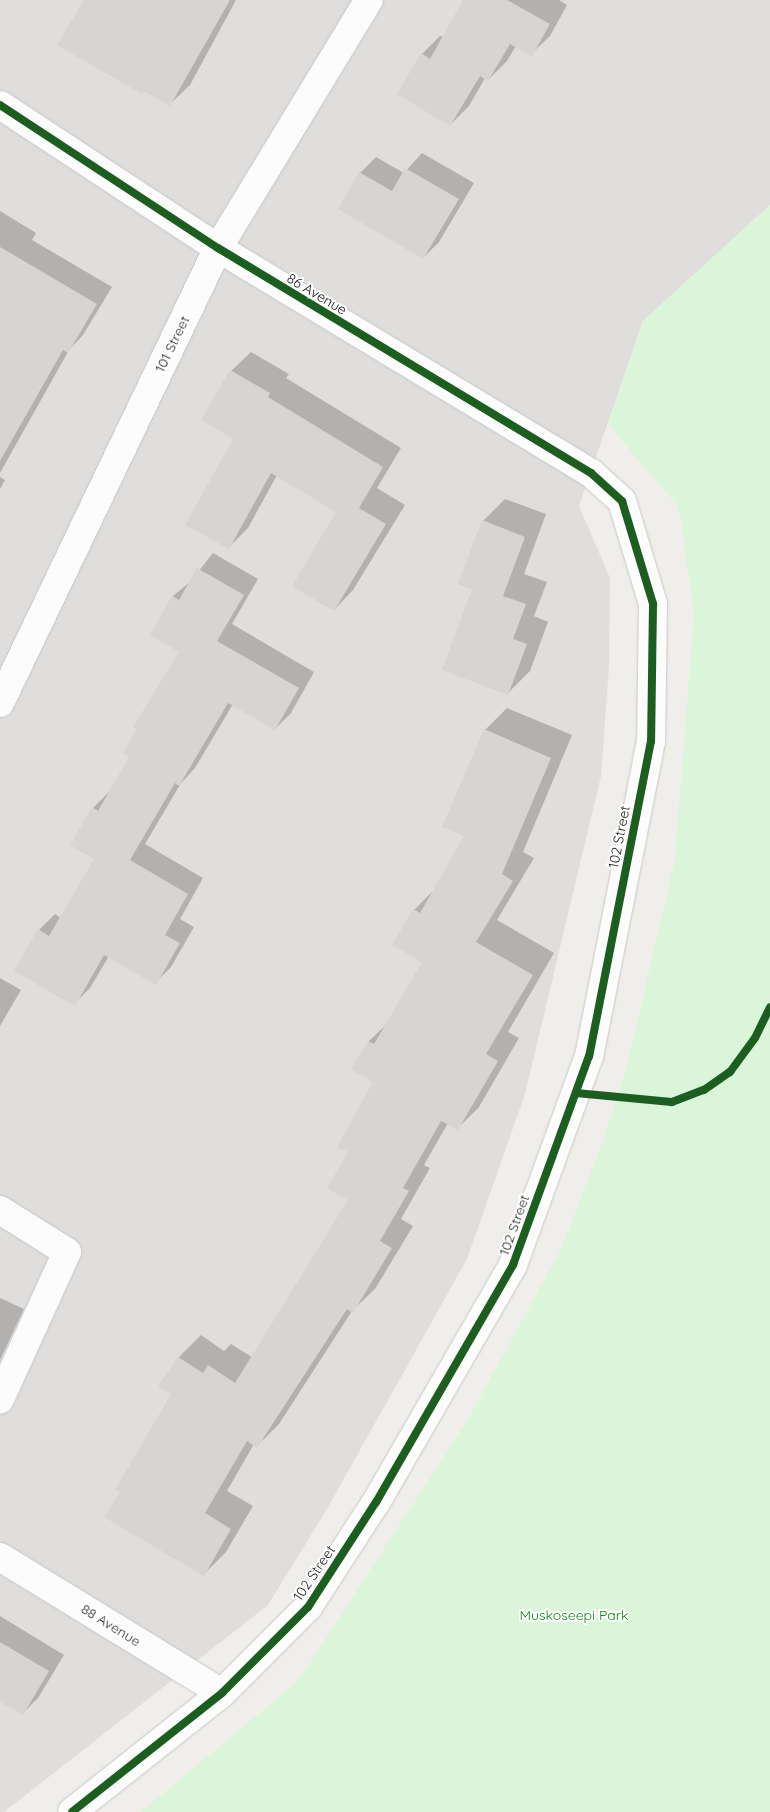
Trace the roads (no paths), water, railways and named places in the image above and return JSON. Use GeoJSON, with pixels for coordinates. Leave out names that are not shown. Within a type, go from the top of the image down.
{"type":"FeatureCollection","features":[{"type":"Feature","properties":{"kind":"street","name":"101 Street"},"geometry":{"type":"LineString","coordinates":[[0,703],[218,248],[370,0]]}},
{"type":"Feature","properties":{"kind":"street","name":"86 Avenue"},"geometry":{"type":"LineString","coordinates":[[0,105],[218,248],[591,474],[622,502]]}},
{"type":"Feature","properties":{"kind":"street","name":"102 Street"},"geometry":{"type":"LineString","coordinates":[[72,1812],[222,1693],[308,1607],[376,1502],[513,1265],[589,1056],[651,741],[653,604],[622,502]]}},
{"type":"Feature","properties":{"kind":"street"},"geometry":{"type":"LineString","coordinates":[[0,1210],[66,1252],[0,1399]]}},
{"type":"Feature","properties":{"kind":"street","name":"88 Avenue"},"geometry":{"type":"LineString","coordinates":[[0,1557],[222,1693]]}},
{"type":"Feature","properties":{"kind":"park label","name":"Muskoseepi Park"},"geometry":{"type":"Point","coordinates":[574,1615]}}]}
